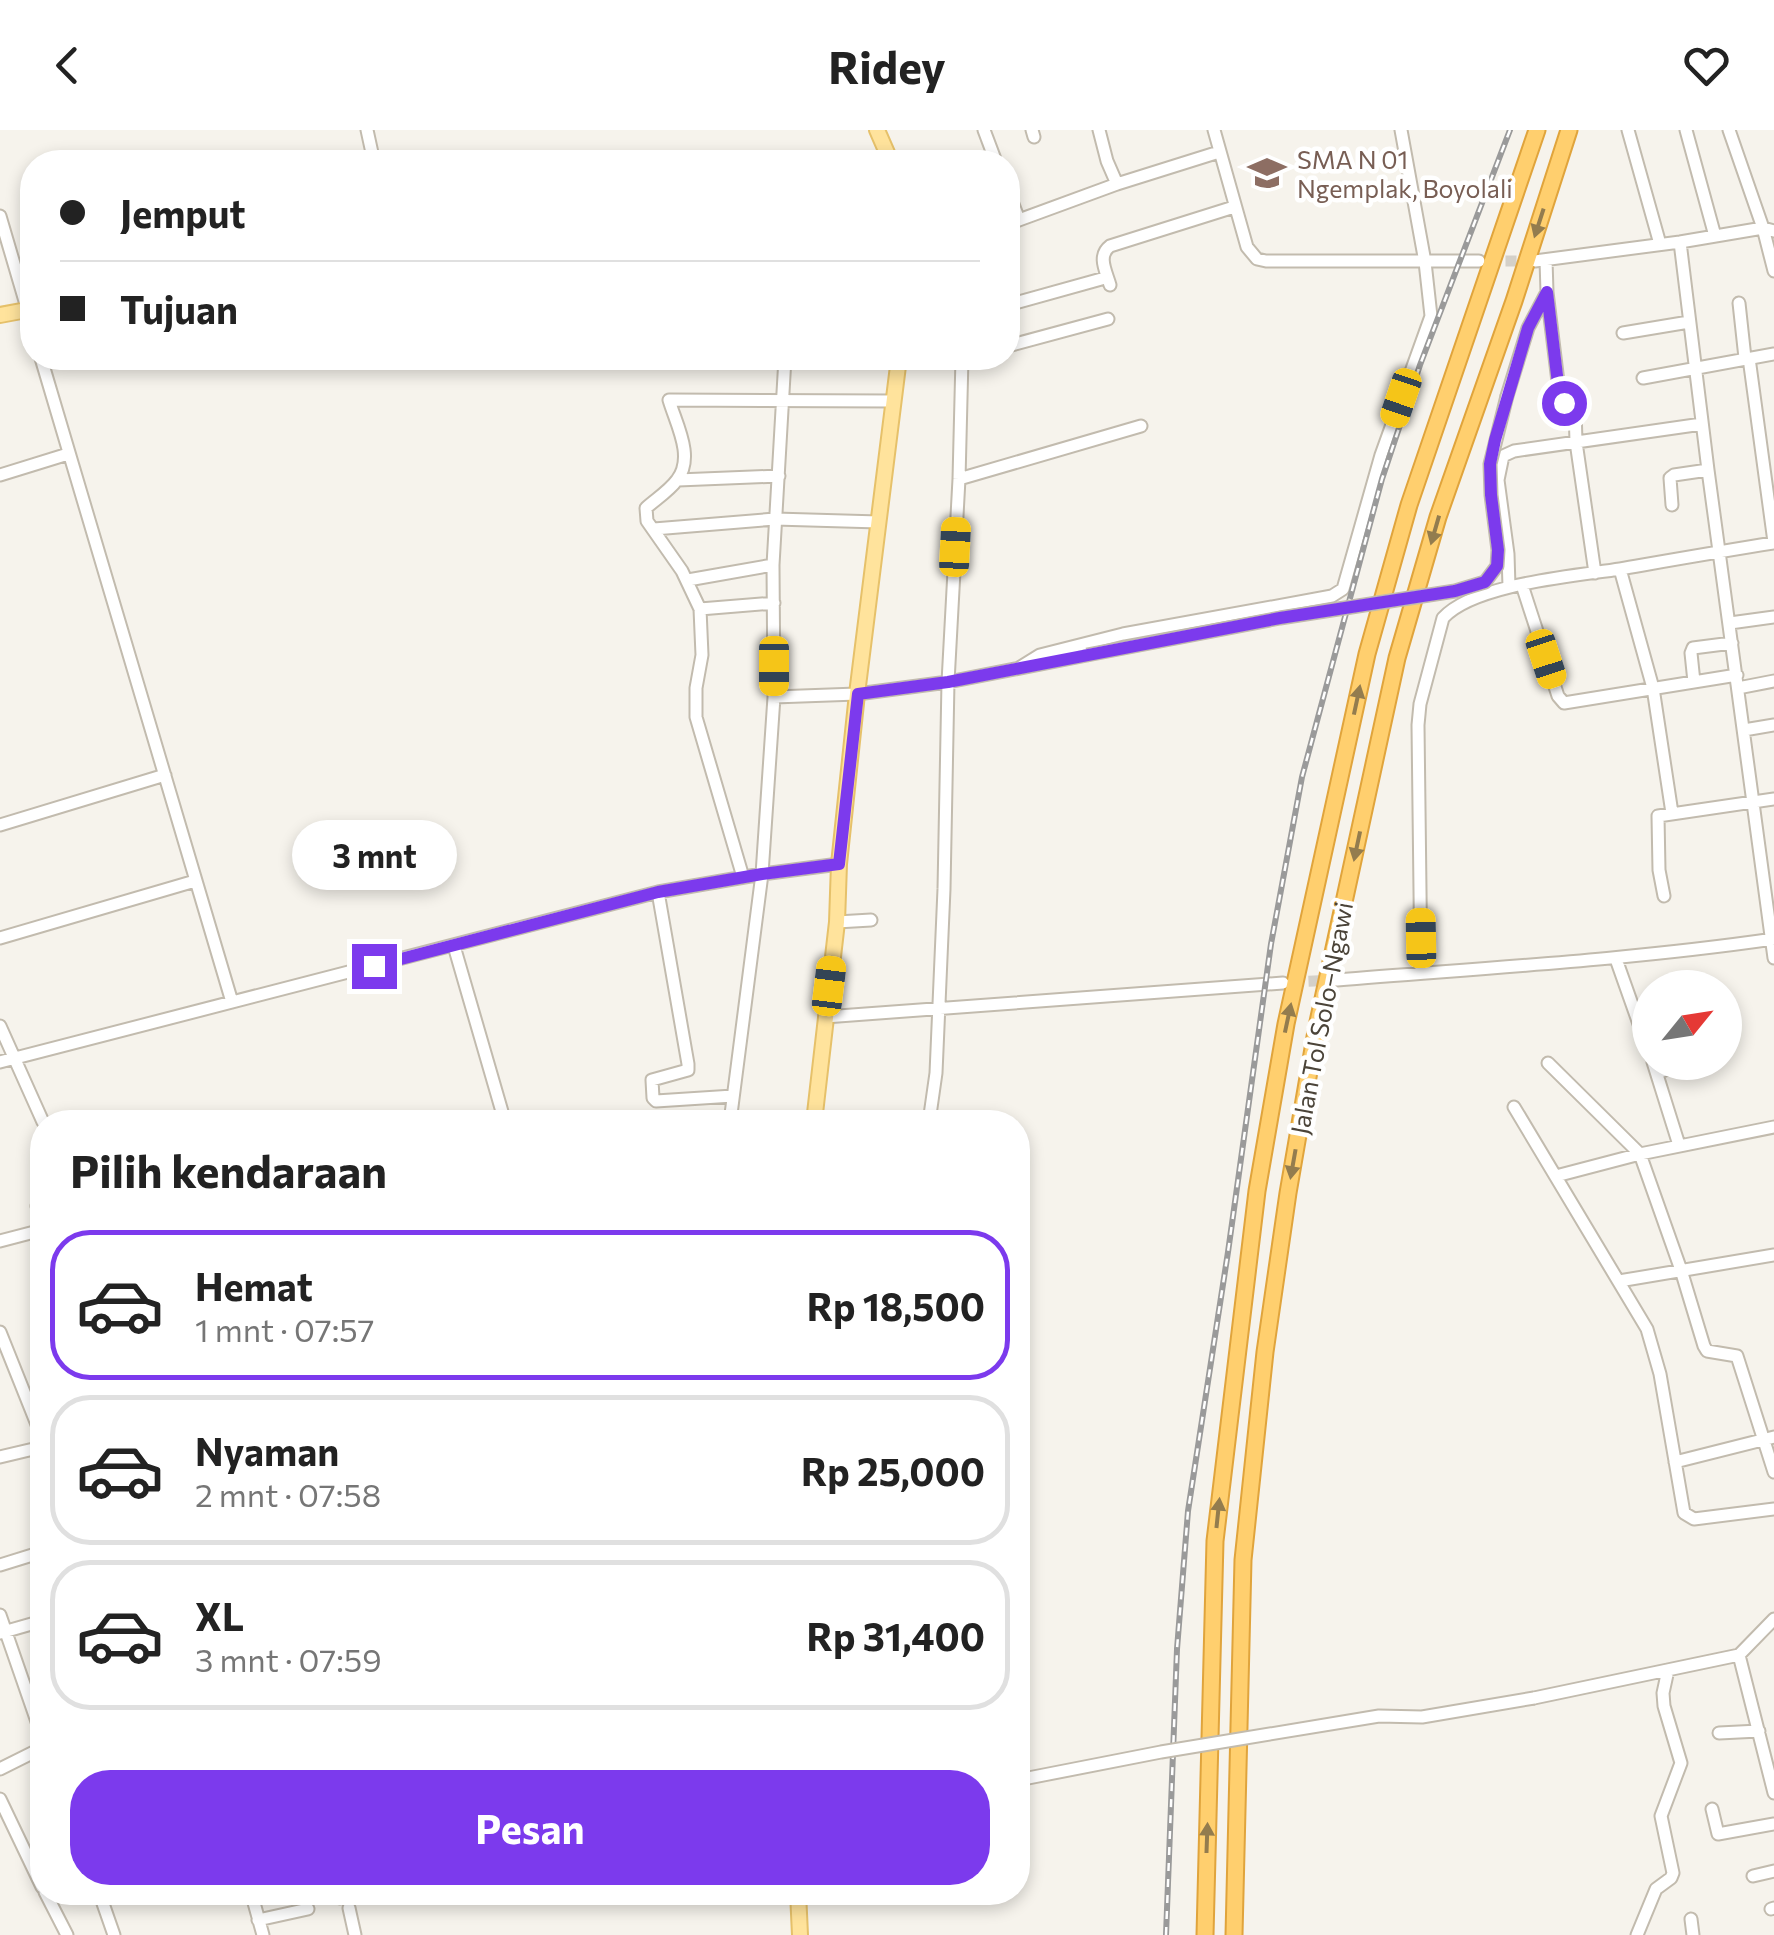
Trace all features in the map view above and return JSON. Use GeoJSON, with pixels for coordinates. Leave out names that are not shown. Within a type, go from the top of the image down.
{"type":"FeatureCollection","features":[{"type":"Feature","properties":{"kind":"highway","name":"Jalan Tol Solo–Ngawi"},"geometry":{"type":"LineString","coordinates":[[1205,1935],[1215,1540],[1256,1192],[1286,1024],[1366,654],[1409,506],[1537,130]]}},
{"type":"Feature","properties":{"kind":"highway","name":"Jalan Tol Solo–Ngawi"},"geometry":{"type":"LineString","coordinates":[[1234,1935],[1244,1560],[1265,1352],[1316,1031],[1398,658],[1438,517],[1569,130]]}},
{"type":"Feature","properties":{"kind":"main road"},"geometry":{"type":"LineString","coordinates":[[815,1110],[839,864],[897,370]]}},
{"type":"Feature","properties":{"kind":"main road"},"geometry":{"type":"LineString","coordinates":[[799,1905],[800,1935]]}},
{"type":"Feature","properties":{"kind":"street"},"geometry":{"type":"LineString","coordinates":[[1100,130],[1117,184]]}},
{"type":"Feature","properties":{"kind":"street"},"geometry":{"type":"LineString","coordinates":[[1214,130],[1247,247],[1257,259],[1478,262]]}},
{"type":"Feature","properties":{"kind":"street"},"geometry":{"type":"LineString","coordinates":[[1018,668],[1040,655],[1122,634],[1332,596],[1344,588],[1381,455],[1431,316],[1400,130]]}},
{"type":"Feature","properties":{"kind":"street"},"geometry":{"type":"LineString","coordinates":[[1628,130],[1660,244]]}},
{"type":"Feature","properties":{"kind":"street"},"geometry":{"type":"LineString","coordinates":[[1686,130],[1715,236]]}},
{"type":"Feature","properties":{"kind":"street"},"geometry":{"type":"LineString","coordinates":[[1729,130],[1769,230],[1774,271]]}},
{"type":"Feature","properties":{"kind":"street"},"geometry":{"type":"LineString","coordinates":[[1020,219],[1220,152]]}},
{"type":"Feature","properties":{"kind":"street"},"geometry":{"type":"LineString","coordinates":[[1020,302],[1108,282],[1102,257],[1110,246],[1234,207]]}},
{"type":"Feature","properties":{"kind":"street"},"geometry":{"type":"LineString","coordinates":[[0,216],[20,280]]}},
{"type":"Feature","properties":{"kind":"street"},"geometry":{"type":"LineString","coordinates":[[1595,573],[1574,409],[1560,398],[1541,260],[1769,230]]}},
{"type":"Feature","properties":{"kind":"street"},"geometry":{"type":"LineString","coordinates":[[1680,242],[1774,958]]}},
{"type":"Feature","properties":{"kind":"street"},"geometry":{"type":"LineString","coordinates":[[774,697],[858,694],[948,682],[1280,618],[1455,591],[1485,582],[1497,566],[1498,550],[1490,464],[1528,328],[1547,292]]}},
{"type":"Feature","properties":{"kind":"street"},"geometry":{"type":"LineString","coordinates":[[1421,973],[1420,704],[1443,618],[1460,604],[1516,586],[1774,542],[1739,303]]}},
{"type":"Feature","properties":{"kind":"street"},"geometry":{"type":"LineString","coordinates":[[1020,343],[1108,319]]}},
{"type":"Feature","properties":{"kind":"street"},"geometry":{"type":"LineString","coordinates":[[1623,333],[1690,322]]}},
{"type":"Feature","properties":{"kind":"street"},"geometry":{"type":"LineString","coordinates":[[1643,378],[1774,354]]}},
{"type":"Feature","properties":{"kind":"street"},"geometry":{"type":"LineString","coordinates":[[45,370],[232,1002]]}},
{"type":"Feature","properties":{"kind":"street"},"geometry":{"type":"LineString","coordinates":[[731,1110],[762,874],[774,697],[773,565],[784,370]]}},
{"type":"Feature","properties":{"kind":"street"},"geometry":{"type":"LineString","coordinates":[[931,1110],[936,1073],[944,890],[948,682],[963,370]]}},
{"type":"Feature","properties":{"kind":"street"},"geometry":{"type":"LineString","coordinates":[[743,878],[694,706],[702,654],[700,609],[688,580],[647,521],[646,508],[678,480],[683,468],[684,449],[668,400],[893,401]]}},
{"type":"Feature","properties":{"kind":"street"},"geometry":{"type":"LineString","coordinates":[[1702,424],[1514,450],[1503,456],[1498,480],[1516,586],[1564,703],[1694,682],[1774,681]]}},
{"type":"Feature","properties":{"kind":"street"},"geometry":{"type":"LineString","coordinates":[[959,480],[1141,426]]}},
{"type":"Feature","properties":{"kind":"street"},"geometry":{"type":"LineString","coordinates":[[0,474],[68,454]]}},
{"type":"Feature","properties":{"kind":"street"},"geometry":{"type":"LineString","coordinates":[[1672,505],[1670,478],[1708,470]]}},
{"type":"Feature","properties":{"kind":"street"},"geometry":{"type":"LineString","coordinates":[[678,480],[779,476]]}},
{"type":"Feature","properties":{"kind":"street"},"geometry":{"type":"LineString","coordinates":[[654,529],[776,518],[879,522]]}},
{"type":"Feature","properties":{"kind":"street"},"geometry":{"type":"LineString","coordinates":[[688,580],[773,565]]}},
{"type":"Feature","properties":{"kind":"street"},"geometry":{"type":"LineString","coordinates":[[1620,569],[1652,688],[1672,813]]}},
{"type":"Feature","properties":{"kind":"street"},"geometry":{"type":"LineString","coordinates":[[700,609],[774,602]]}},
{"type":"Feature","properties":{"kind":"street"},"geometry":{"type":"LineString","coordinates":[[1730,624],[1774,617]]}},
{"type":"Feature","properties":{"kind":"street"},"geometry":{"type":"LineString","coordinates":[[1694,682],[1692,649],[1732,644]]}},
{"type":"Feature","properties":{"kind":"street"},"geometry":{"type":"LineString","coordinates":[[1744,730],[1774,724]]}},
{"type":"Feature","properties":{"kind":"street"},"geometry":{"type":"LineString","coordinates":[[0,825],[165,775]]}},
{"type":"Feature","properties":{"kind":"street"},"geometry":{"type":"LineString","coordinates":[[1664,896],[1657,817],[1774,799]]}},
{"type":"Feature","properties":{"kind":"street"},"geometry":{"type":"LineString","coordinates":[[0,1062],[658,892],[839,864]]}},
{"type":"Feature","properties":{"kind":"street"},"geometry":{"type":"LineString","coordinates":[[0,938],[196,882]]}},
{"type":"Feature","properties":{"kind":"street"},"geometry":{"type":"LineString","coordinates":[[658,892],[688,1070],[652,1080],[653,1098],[656,1101],[733,1096]]}},
{"type":"Feature","properties":{"kind":"street"},"geometry":{"type":"LineString","coordinates":[[836,922],[872,920]]}},
{"type":"Feature","properties":{"kind":"street"},"geometry":{"type":"LineString","coordinates":[[1337,980],[1616,959],[1773,939]]}},
{"type":"Feature","properties":{"kind":"street"},"geometry":{"type":"LineString","coordinates":[[454,946],[502,1110]]}},
{"type":"Feature","properties":{"kind":"street"},"geometry":{"type":"LineString","coordinates":[[1616,959],[1632,1004]]}},
{"type":"Feature","properties":{"kind":"street"},"geometry":{"type":"LineString","coordinates":[[825,1017],[1283,983]]}},
{"type":"Feature","properties":{"kind":"street"},"geometry":{"type":"LineString","coordinates":[[0,1026],[38,1110]]}},
{"type":"Feature","properties":{"kind":"street"},"geometry":{"type":"LineString","coordinates":[[1548,1063],[1640,1154],[1682,1270],[1704,1346],[1707,1351],[1738,1356],[1769,1438],[1774,1472]]}},
{"type":"Feature","properties":{"kind":"street"},"geometry":{"type":"LineString","coordinates":[[1659,1080],[1680,1146]]}},
{"type":"Feature","properties":{"kind":"street"},"geometry":{"type":"LineString","coordinates":[[1514,1107],[1647,1329],[1660,1374],[1684,1513],[1694,1519],[1774,1510]]}},
{"type":"Feature","properties":{"kind":"street"},"geometry":{"type":"LineString","coordinates":[[1556,1176],[1640,1154],[1774,1127]]}},
{"type":"Feature","properties":{"kind":"street"},"geometry":{"type":"LineString","coordinates":[[0,1242],[30,1233]]}},
{"type":"Feature","properties":{"kind":"street"},"geometry":{"type":"LineString","coordinates":[[1619,1281],[1774,1255]]}},
{"type":"Feature","properties":{"kind":"street"},"geometry":{"type":"LineString","coordinates":[[0,1332],[30,1406]]}},
{"type":"Feature","properties":{"kind":"street"},"geometry":{"type":"LineString","coordinates":[[1675,1462],[1769,1438]]}},
{"type":"Feature","properties":{"kind":"street"},"geometry":{"type":"LineString","coordinates":[[0,1457],[30,1450]]}},
{"type":"Feature","properties":{"kind":"street"},"geometry":{"type":"LineString","coordinates":[[0,1565],[30,1556]]}},
{"type":"Feature","properties":{"kind":"street"},"geometry":{"type":"LineString","coordinates":[[0,1615],[30,1700]]}},
{"type":"Feature","properties":{"kind":"street"},"geometry":{"type":"LineString","coordinates":[[1030,1778],[1379,1716],[1422,1716],[1534,1698],[1668,1670],[1739,1654],[1774,1619]]}},
{"type":"Feature","properties":{"kind":"street"},"geometry":{"type":"LineString","coordinates":[[3,1632],[30,1624]]}},
{"type":"Feature","properties":{"kind":"street"},"geometry":{"type":"LineString","coordinates":[[1739,1654],[1774,1792]]}},
{"type":"Feature","properties":{"kind":"street"},"geometry":{"type":"LineString","coordinates":[[1637,1935],[1656,1889],[1673,1872],[1661,1816],[1681,1760],[1664,1706],[1668,1670]]}},
{"type":"Feature","properties":{"kind":"street"},"geometry":{"type":"LineString","coordinates":[[1719,1733],[1759,1731]]}},
{"type":"Feature","properties":{"kind":"street"},"geometry":{"type":"LineString","coordinates":[[0,1769],[30,1754]]}},
{"type":"Feature","properties":{"kind":"street"},"geometry":{"type":"LineString","coordinates":[[0,1799],[30,1858]]}},
{"type":"Feature","properties":{"kind":"street"},"geometry":{"type":"LineString","coordinates":[[1712,1808],[1718,1834],[1774,1824]]}},
{"type":"Feature","properties":{"kind":"street"},"geometry":{"type":"LineString","coordinates":[[1753,1876],[1774,1871]]}},
{"type":"Feature","properties":{"kind":"street"},"geometry":{"type":"LineString","coordinates":[[53,1905],[67,1935]]}},
{"type":"Feature","properties":{"kind":"street"},"geometry":{"type":"LineString","coordinates":[[104,1905],[114,1935]]}},
{"type":"Feature","properties":{"kind":"street"},"geometry":{"type":"LineString","coordinates":[[255,1905],[263,1935]]}},
{"type":"Feature","properties":{"kind":"street"},"geometry":{"type":"LineString","coordinates":[[345,1905],[356,1935]]}},
{"type":"Feature","properties":{"kind":"street"},"geometry":{"type":"LineString","coordinates":[[258,1920],[308,1909]]}},
{"type":"Feature","properties":{"kind":"street"},"geometry":{"type":"LineString","coordinates":[[1691,1919],[1693,1935]]}},
{"type":"Feature","properties":{"kind":"tunnel"},"geometry":{"type":"LineString","coordinates":[[1489,261],[1531,261]]}},
{"type":"Feature","properties":{"kind":"tunnel"},"geometry":{"type":"LineString","coordinates":[[1292,982],[1334,980]]}},
{"type":"Feature","properties":{"kind":"railway"},"geometry":{"type":"LineString","coordinates":[[1166,1935],[1177,1649],[1188,1511],[1271,944],[1302,777],[1382,479],[1420,365],[1510,130]]}},
{"type":"Feature","properties":{"kind":"place","name":"SMA N 01 Ngemplak, Boyolali"},"geometry":{"type":"Point","coordinates":[1267,173]}},
{"type":"Feature","properties":{"kind":"route"},"geometry":{"type":"LineString","coordinates":[[374,966],[658,892],[839,864],[858,694],[948,682],[1280,618],[1455,591],[1485,582],[1497,566],[1490,464],[1495,440],[1528,328],[1547,292],[1559,392],[1564,403]]}}]}
